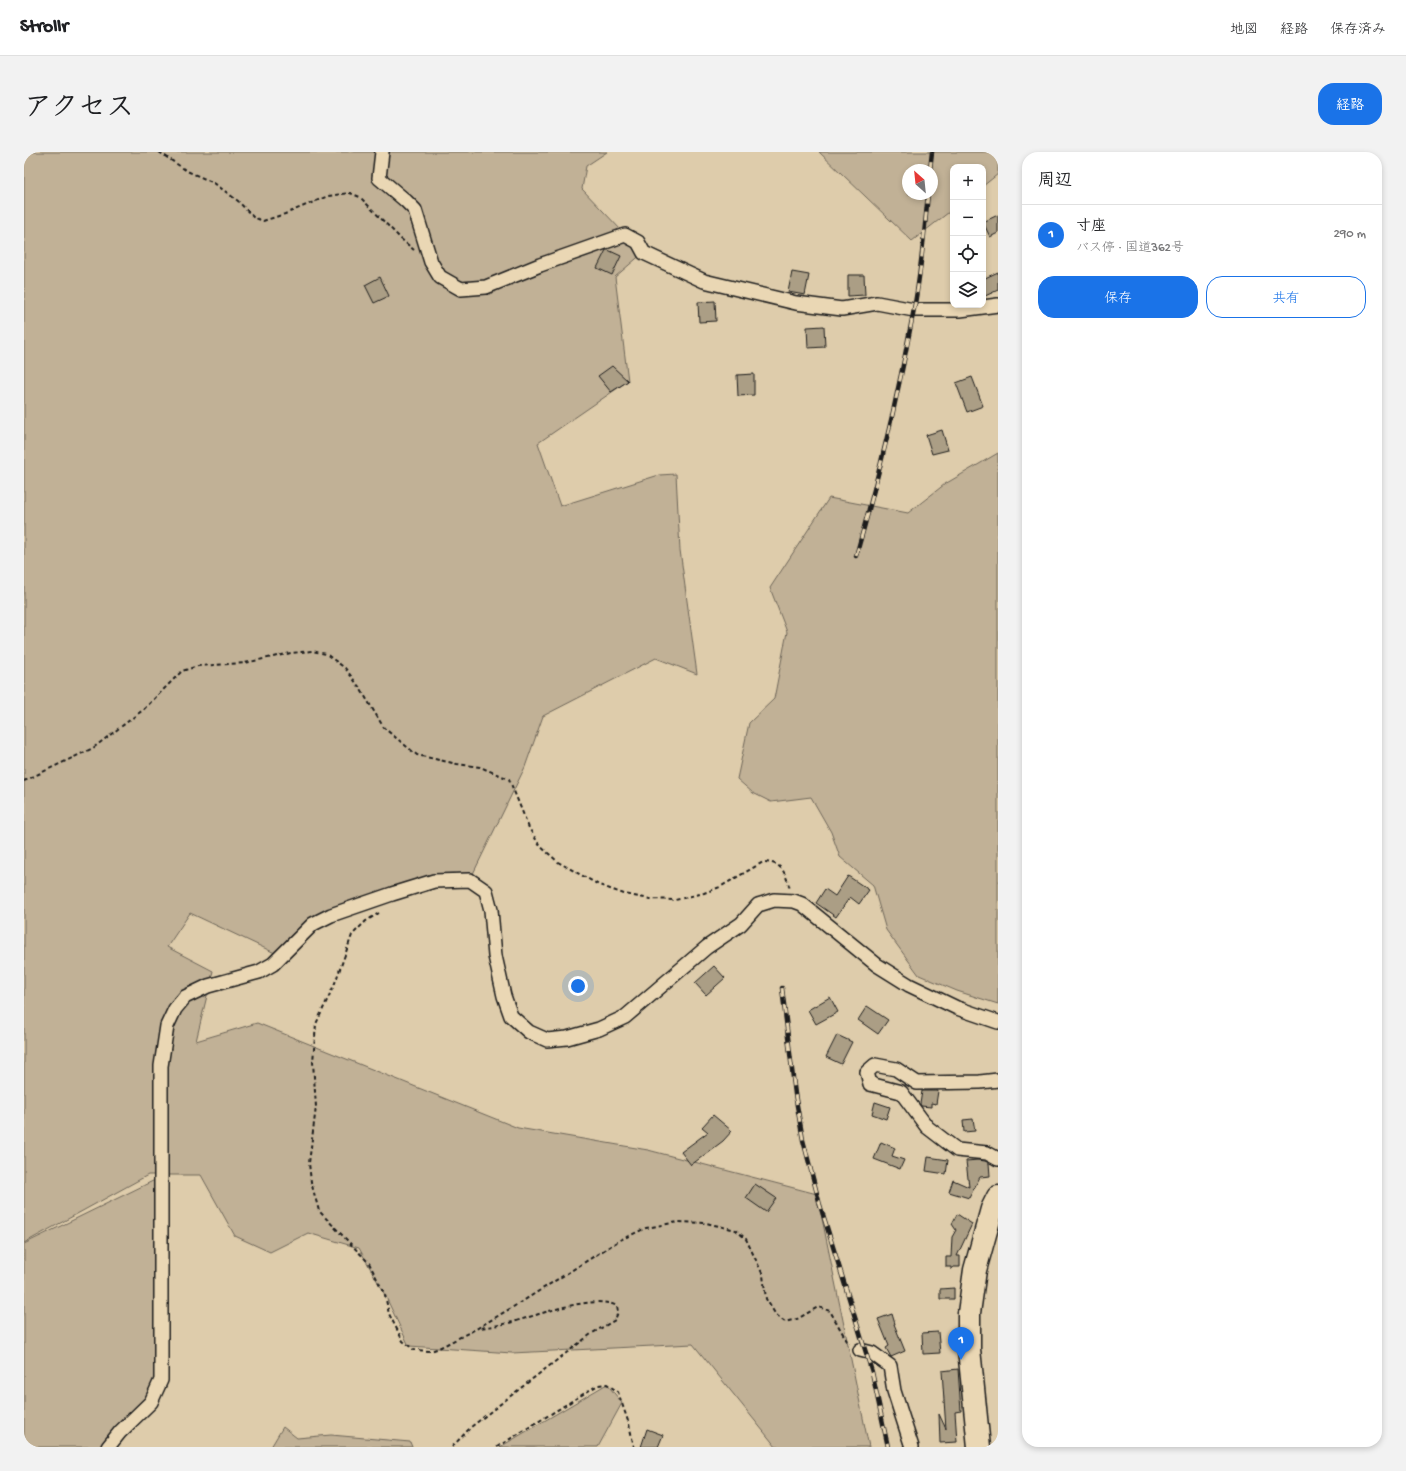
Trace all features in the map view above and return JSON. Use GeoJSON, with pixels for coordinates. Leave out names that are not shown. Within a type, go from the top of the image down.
{"type":"FeatureCollection","features":[{"type":"Feature","properties":{"kind":"highway"},"geometry":{"type":"LineString","coordinates":[[979,1447],[969,1350],[969,1313],[975,1270],[992,1209],[998,1196]]}},
{"type":"Feature","properties":{"kind":"street"},"geometry":{"type":"LineString","coordinates":[[382,152],[380,178],[415,210],[431,262],[440,277],[460,289],[486,287],[540,265],[625,235],[638,242],[644,253],[704,281],[796,303],[842,309],[877,303],[914,310],[960,310],[998,305]]}},
{"type":"Feature","properties":{"kind":"street"},"geometry":{"type":"LineString","coordinates":[[108,1447],[120,1432],[151,1402],[161,1380],[161,1066],[167,1026],[175,1009],[185,997],[208,986],[259,972],[272,964],[313,924],[331,915],[434,881],[470,880],[486,891],[491,910],[496,956],[504,996],[511,1016],[529,1032],[547,1040],[567,1038],[599,1029],[625,1017],[708,948],[741,924],[758,905],[774,900],[794,901],[802,904],[877,965],[909,985],[957,1008],[998,1022]]}},
{"type":"Feature","properties":{"kind":"street"},"geometry":{"type":"LineString","coordinates":[[998,1080],[980,1082],[917,1082],[896,1069],[875,1065],[867,1072],[870,1084],[901,1092],[927,1127],[957,1150],[987,1153],[998,1159]]}},
{"type":"Feature","properties":{"kind":"street"},"geometry":{"type":"LineString","coordinates":[[860,1350],[872,1353],[890,1366],[894,1391],[912,1447]]}},
{"type":"Feature","properties":{"kind":"path"},"geometry":{"type":"LineString","coordinates":[[159,152],[187,171],[214,183],[238,201],[253,217],[263,221],[285,214],[328,196],[350,193],[360,197],[401,239],[431,262]]}},
{"type":"Feature","properties":{"kind":"path"},"geometry":{"type":"LineString","coordinates":[[24,781],[93,748],[143,710],[182,671],[198,666],[245,663],[291,653],[312,651],[326,654],[345,668],[360,688],[384,728],[417,754],[457,764],[480,767],[509,779],[529,828],[540,846],[558,862],[599,884],[624,894],[650,899],[675,900],[720,887],[763,862],[771,862],[779,865],[785,873],[794,901]]}},
{"type":"Feature","properties":{"kind":"path"},"geometry":{"type":"LineString","coordinates":[[379,913],[366,921],[352,935],[335,983],[316,1024],[312,1062],[316,1107],[309,1163],[311,1182],[319,1211],[369,1263],[385,1295],[390,1314],[403,1341],[414,1350],[437,1350],[523,1301],[620,1240],[646,1228],[678,1222],[706,1223],[736,1230],[746,1239],[763,1275],[766,1299],[776,1315],[785,1322],[797,1319],[818,1307],[830,1311],[847,1341],[860,1350]]}},
{"type":"Feature","properties":{"kind":"path"},"geometry":{"type":"LineString","coordinates":[[452,1447],[471,1427],[531,1380],[591,1334],[615,1320],[618,1312],[617,1306],[610,1302],[598,1301],[566,1307],[508,1323],[476,1329]]}},
{"type":"Feature","properties":{"kind":"path"},"geometry":{"type":"LineString","coordinates":[[497,1447],[598,1385],[607,1384],[618,1392],[629,1424],[634,1447]]}},
{"type":"Feature","properties":{"kind":"shaded area"},"geometry":{"type":"Polygon","coordinates":[[[24,152],[607,152],[586,166],[582,189],[643,253],[615,277],[628,381],[538,443],[560,506],[659,475],[676,474],[680,550],[697,674],[656,658],[543,716],[525,767],[470,880],[418,883],[313,924],[279,955],[190,913],[167,947],[213,971],[196,1041],[257,1023],[518,1128],[648,1150],[817,1194],[869,1447],[776,1447],[693,1344],[512,1353],[409,1346],[385,1295],[359,1248],[308,1233],[270,1252],[235,1236],[201,1175],[148,1175],[24,1243],[24,152]]]}},
{"type":"Feature","properties":{"kind":"shaded area"},"geometry":{"type":"Polygon","coordinates":[[[819,152],[998,152],[998,174],[986,184],[986,164],[950,164],[950,211],[912,241],[819,152]]]}},
{"type":"Feature","properties":{"kind":"shaded area"},"geometry":{"type":"Polygon","coordinates":[[[998,453],[998,1004],[957,991],[919,975],[886,930],[873,885],[840,857],[831,832],[811,797],[771,802],[753,793],[737,779],[749,723],[774,699],[787,632],[770,588],[829,498],[908,513],[945,484],[998,453]]]}},
{"type":"Feature","properties":{"kind":"shaded area"},"geometry":{"type":"Polygon","coordinates":[[[161,1177],[161,1380],[108,1447],[24,1447],[24,1244],[161,1177]]]}},
{"type":"Feature","properties":{"kind":"shaded area"},"geometry":{"type":"Polygon","coordinates":[[[607,1384],[622,1403],[598,1447],[500,1447],[607,1384]]]}},
{"type":"Feature","properties":{"kind":"shaded area"},"geometry":{"type":"Polygon","coordinates":[[[283,1427],[297,1438],[331,1435],[410,1442],[412,1447],[271,1447],[283,1427]]]}},
{"type":"Feature","properties":{"kind":"building"},"geometry":{"type":"Polygon","coordinates":[[[998,215],[998,233],[990,237],[986,228],[986,221],[998,215]]]}},
{"type":"Feature","properties":{"kind":"building"},"geometry":{"type":"Polygon","coordinates":[[[606,250],[621,256],[612,275],[597,268],[606,250]]]}},
{"type":"Feature","properties":{"kind":"building"},"geometry":{"type":"Polygon","coordinates":[[[792,272],[809,275],[805,295],[788,292],[792,272]]]}},
{"type":"Feature","properties":{"kind":"building"},"geometry":{"type":"Polygon","coordinates":[[[998,272],[998,290],[986,296],[986,278],[998,272]]]}},
{"type":"Feature","properties":{"kind":"building"},"geometry":{"type":"Polygon","coordinates":[[[848,275],[864,275],[865,295],[848,296],[848,275]]]}},
{"type":"Feature","properties":{"kind":"building"},"geometry":{"type":"Polygon","coordinates":[[[380,277],[389,296],[374,303],[365,285],[380,277]]]}},
{"type":"Feature","properties":{"kind":"building"},"geometry":{"type":"Polygon","coordinates":[[[715,301],[716,321],[699,322],[698,302],[715,301]]]}},
{"type":"Feature","properties":{"kind":"building"},"geometry":{"type":"Polygon","coordinates":[[[824,326],[825,347],[808,348],[807,327],[824,326]]]}},
{"type":"Feature","properties":{"kind":"building"},"geometry":{"type":"Polygon","coordinates":[[[612,366],[628,381],[611,392],[598,376],[612,366]]]}},
{"type":"Feature","properties":{"kind":"building"},"geometry":{"type":"Polygon","coordinates":[[[754,374],[754,395],[738,396],[737,375],[754,374]]]}},
{"type":"Feature","properties":{"kind":"building"},"geometry":{"type":"Polygon","coordinates":[[[972,377],[983,406],[967,412],[956,383],[972,377]]]}},
{"type":"Feature","properties":{"kind":"building"},"geometry":{"type":"Polygon","coordinates":[[[942,430],[948,450],[932,454],[926,435],[942,430]]]}},
{"type":"Feature","properties":{"kind":"building"},"geometry":{"type":"Polygon","coordinates":[[[848,876],[869,890],[859,904],[850,897],[836,917],[816,903],[825,889],[835,896],[848,876]]]}},
{"type":"Feature","properties":{"kind":"building"},"geometry":{"type":"Polygon","coordinates":[[[714,966],[725,978],[706,995],[695,983],[714,966]]]}},
{"type":"Feature","properties":{"kind":"building"},"geometry":{"type":"Polygon","coordinates":[[[830,997],[838,1012],[816,1024],[808,1010],[830,997]]]}},
{"type":"Feature","properties":{"kind":"building"},"geometry":{"type":"Polygon","coordinates":[[[867,1006],[888,1020],[878,1034],[858,1020],[867,1006]]]}},
{"type":"Feature","properties":{"kind":"building"},"geometry":{"type":"Polygon","coordinates":[[[837,1035],[852,1042],[841,1064],[826,1057],[837,1035]]]}},
{"type":"Feature","properties":{"kind":"building"},"geometry":{"type":"Polygon","coordinates":[[[922,1091],[938,1091],[936,1104],[931,1103],[931,1107],[921,1106],[922,1091]]]}},
{"type":"Feature","properties":{"kind":"building"},"geometry":{"type":"Polygon","coordinates":[[[875,1102],[890,1107],[886,1119],[872,1114],[875,1102]]]}},
{"type":"Feature","properties":{"kind":"building"},"geometry":{"type":"Polygon","coordinates":[[[713,1115],[732,1131],[723,1141],[691,1165],[681,1152],[708,1132],[702,1127],[713,1115]]]}},
{"type":"Feature","properties":{"kind":"building"},"geometry":{"type":"Polygon","coordinates":[[[973,1119],[975,1131],[964,1132],[963,1120],[973,1119]]]}},
{"type":"Feature","properties":{"kind":"building"},"geometry":{"type":"Polygon","coordinates":[[[881,1142],[895,1148],[892,1156],[904,1160],[900,1169],[874,1159],[881,1142]]]}},
{"type":"Feature","properties":{"kind":"building"},"geometry":{"type":"Polygon","coordinates":[[[928,1157],[948,1160],[946,1174],[926,1171],[928,1157]]]}},
{"type":"Feature","properties":{"kind":"building"},"geometry":{"type":"Polygon","coordinates":[[[978,1160],[989,1163],[990,1176],[980,1177],[969,1198],[949,1192],[953,1180],[969,1187],[966,1161],[978,1160]]]}},
{"type":"Feature","properties":{"kind":"building"},"geometry":{"type":"Polygon","coordinates":[[[755,1184],[776,1198],[766,1212],[746,1198],[755,1184]]]}},
{"type":"Feature","properties":{"kind":"building"},"geometry":{"type":"Polygon","coordinates":[[[957,1214],[972,1224],[957,1256],[960,1256],[960,1267],[953,1267],[951,1270],[951,1267],[946,1267],[946,1257],[951,1257],[952,1237],[956,1230],[952,1224],[957,1214]]]}},
{"type":"Feature","properties":{"kind":"building"},"geometry":{"type":"Polygon","coordinates":[[[954,1288],[954,1299],[940,1299],[940,1289],[954,1288]]]}},
{"type":"Feature","properties":{"kind":"building"},"geometry":{"type":"Polygon","coordinates":[[[892,1314],[894,1324],[905,1351],[891,1357],[886,1348],[889,1346],[878,1319],[892,1314]]]}},
{"type":"Feature","properties":{"kind":"building"},"geometry":{"type":"Polygon","coordinates":[[[938,1332],[940,1353],[923,1354],[922,1333],[938,1332]]]}},
{"type":"Feature","properties":{"kind":"building"},"geometry":{"type":"Polygon","coordinates":[[[958,1369],[961,1411],[955,1412],[957,1442],[940,1443],[939,1414],[946,1429],[942,1371],[958,1369]]]}},
{"type":"Feature","properties":{"kind":"building"},"geometry":{"type":"Polygon","coordinates":[[[647,1429],[663,1435],[658,1447],[641,1447],[647,1429]]]}},
{"type":"Feature","properties":{"kind":"railway"},"geometry":{"type":"LineString","coordinates":[[931,164],[932,152]]}},
{"type":"Feature","properties":{"kind":"railway"},"geometry":{"type":"LineString","coordinates":[[856,556],[888,436],[901,375],[916,299],[927,200]]}},
{"type":"Feature","properties":{"kind":"railway"},"geometry":{"type":"LineString","coordinates":[[782,988],[795,1094],[803,1140],[820,1205],[872,1372],[888,1447]]}},
{"type":"Feature","properties":{"kind":"place","name":"寸座"},"geometry":{"type":"Point","coordinates":[961,1360]}}]}
